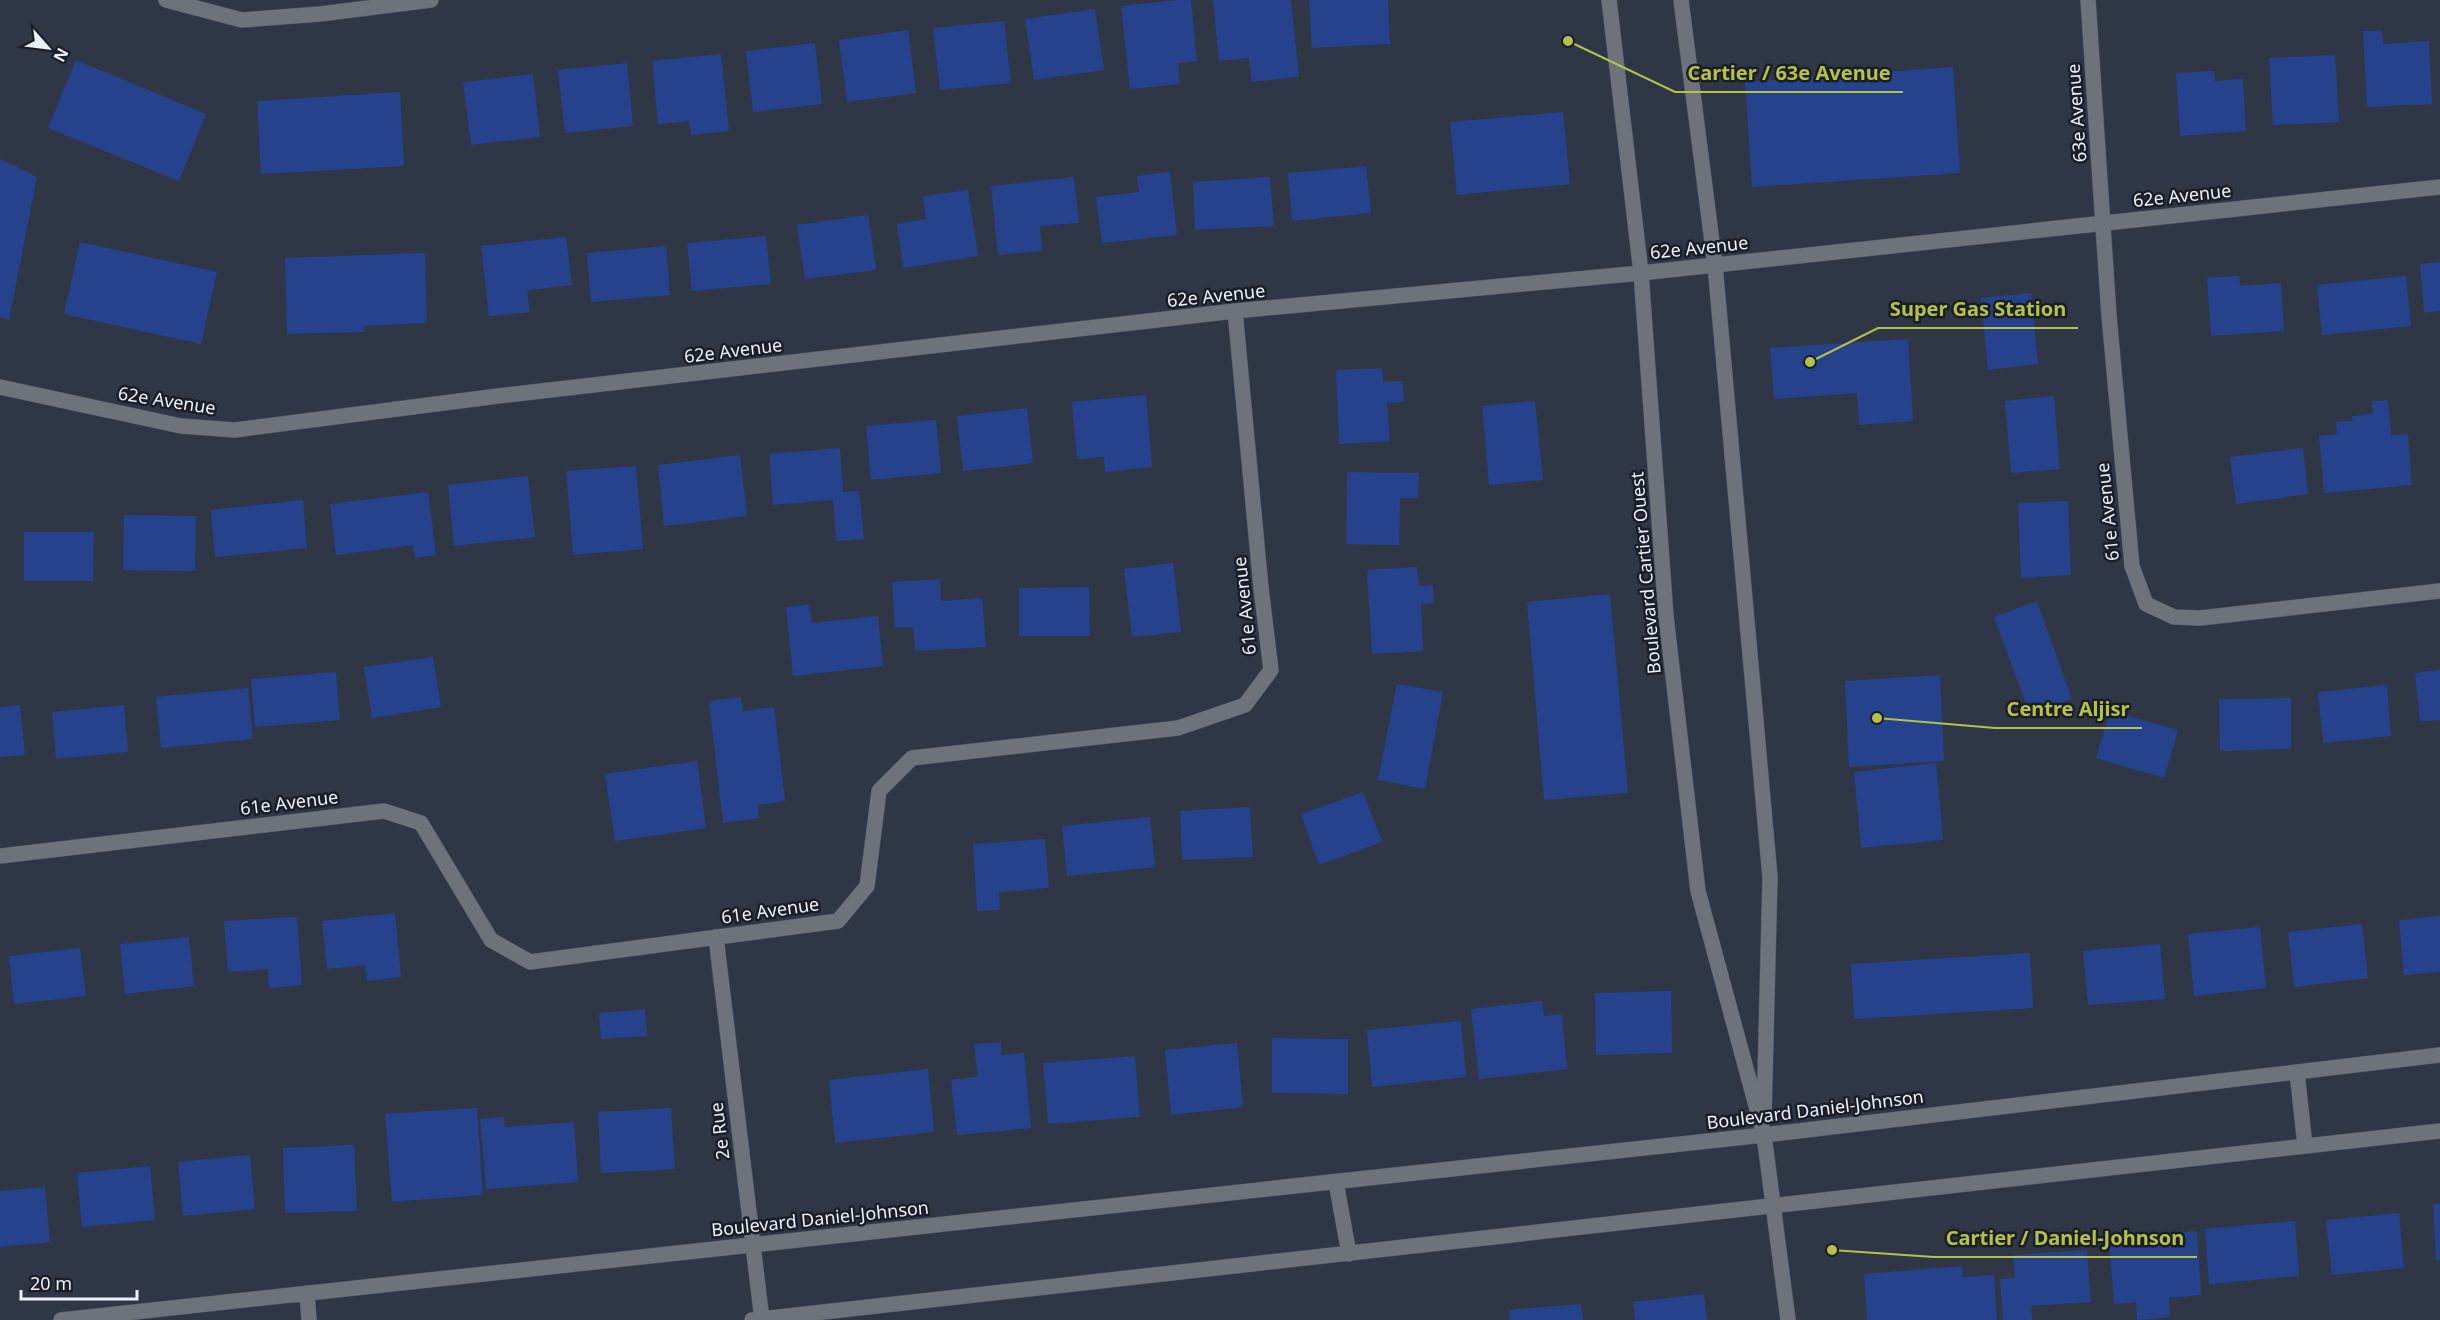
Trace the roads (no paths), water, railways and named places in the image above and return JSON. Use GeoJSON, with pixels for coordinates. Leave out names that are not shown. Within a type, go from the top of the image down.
{"type":"FeatureCollection","features":[{"type":"Feature","properties":{"kind":"street"},"geometry":{"type":"LineString","coordinates":[[166,0],[242,20],[320,14],[431,0]]}},
{"type":"Feature","properties":{"kind":"street","name":"Boulevard Cartier Ouest"},"geometry":{"type":"LineString","coordinates":[[1609,0],[1641,273],[1666,616],[1698,891],[1764,1135],[1788,1320]]}},
{"type":"Feature","properties":{"kind":"street","name":"Boulevard Cartier Ouest"},"geometry":{"type":"LineString","coordinates":[[1681,0],[1714,265],[1770,877],[1764,1135]]}},
{"type":"Feature","properties":{"kind":"street","name":"63e Avenue"},"geometry":{"type":"LineString","coordinates":[[2088,0],[2103,224]]}},
{"type":"Feature","properties":{"kind":"street","name":"62e Avenue"},"geometry":{"type":"LineString","coordinates":[[0,387],[181,426],[235,430],[498,396],[1235,311],[1641,273],[2440,187]]}},
{"type":"Feature","properties":{"kind":"street","name":"61e Avenue"},"geometry":{"type":"LineString","coordinates":[[2103,224],[2132,566],[2146,604],[2174,616],[2200,618],[2440,591]]}},
{"type":"Feature","properties":{"kind":"street","name":"61e Avenue"},"geometry":{"type":"LineString","coordinates":[[0,856],[384,811],[422,823],[491,940],[530,962],[838,921],[867,886],[879,791],[912,758],[1178,728],[1245,705],[1271,670],[1235,311]]}},
{"type":"Feature","properties":{"kind":"street","name":"2e Rue"},"geometry":{"type":"LineString","coordinates":[[716,937],[753,1245],[759,1320]]}},
{"type":"Feature","properties":{"kind":"street","name":"Boulevard Daniel-Johnson"},"geometry":{"type":"LineString","coordinates":[[61,1320],[1764,1135],[2440,1055]]}},
{"type":"Feature","properties":{"kind":"street"},"geometry":{"type":"LineString","coordinates":[[2297,1072],[2305,1146]]}},
{"type":"Feature","properties":{"kind":"street"},"geometry":{"type":"LineString","coordinates":[[759,1320],[2440,1131]]}},
{"type":"Feature","properties":{"kind":"street"},"geometry":{"type":"LineString","coordinates":[[1336,1182],[1349,1254]]}},
{"type":"Feature","properties":{"kind":"street"},"geometry":{"type":"LineString","coordinates":[[307,1293],[309,1320]]}},
{"type":"Feature","properties":{"kind":"place","name":"Cartier / 63e Avenue"},"geometry":{"type":"Point","coordinates":[1568,41]}},
{"type":"Feature","properties":{"kind":"place","name":"Super Gas Station"},"geometry":{"type":"Point","coordinates":[1810,362]}},
{"type":"Feature","properties":{"kind":"place","name":"Centre Aljisr"},"geometry":{"type":"Point","coordinates":[1877,718]}},
{"type":"Feature","properties":{"kind":"place","name":"Cartier / Daniel-Johnson"},"geometry":{"type":"Point","coordinates":[1832,1250]}}]}
